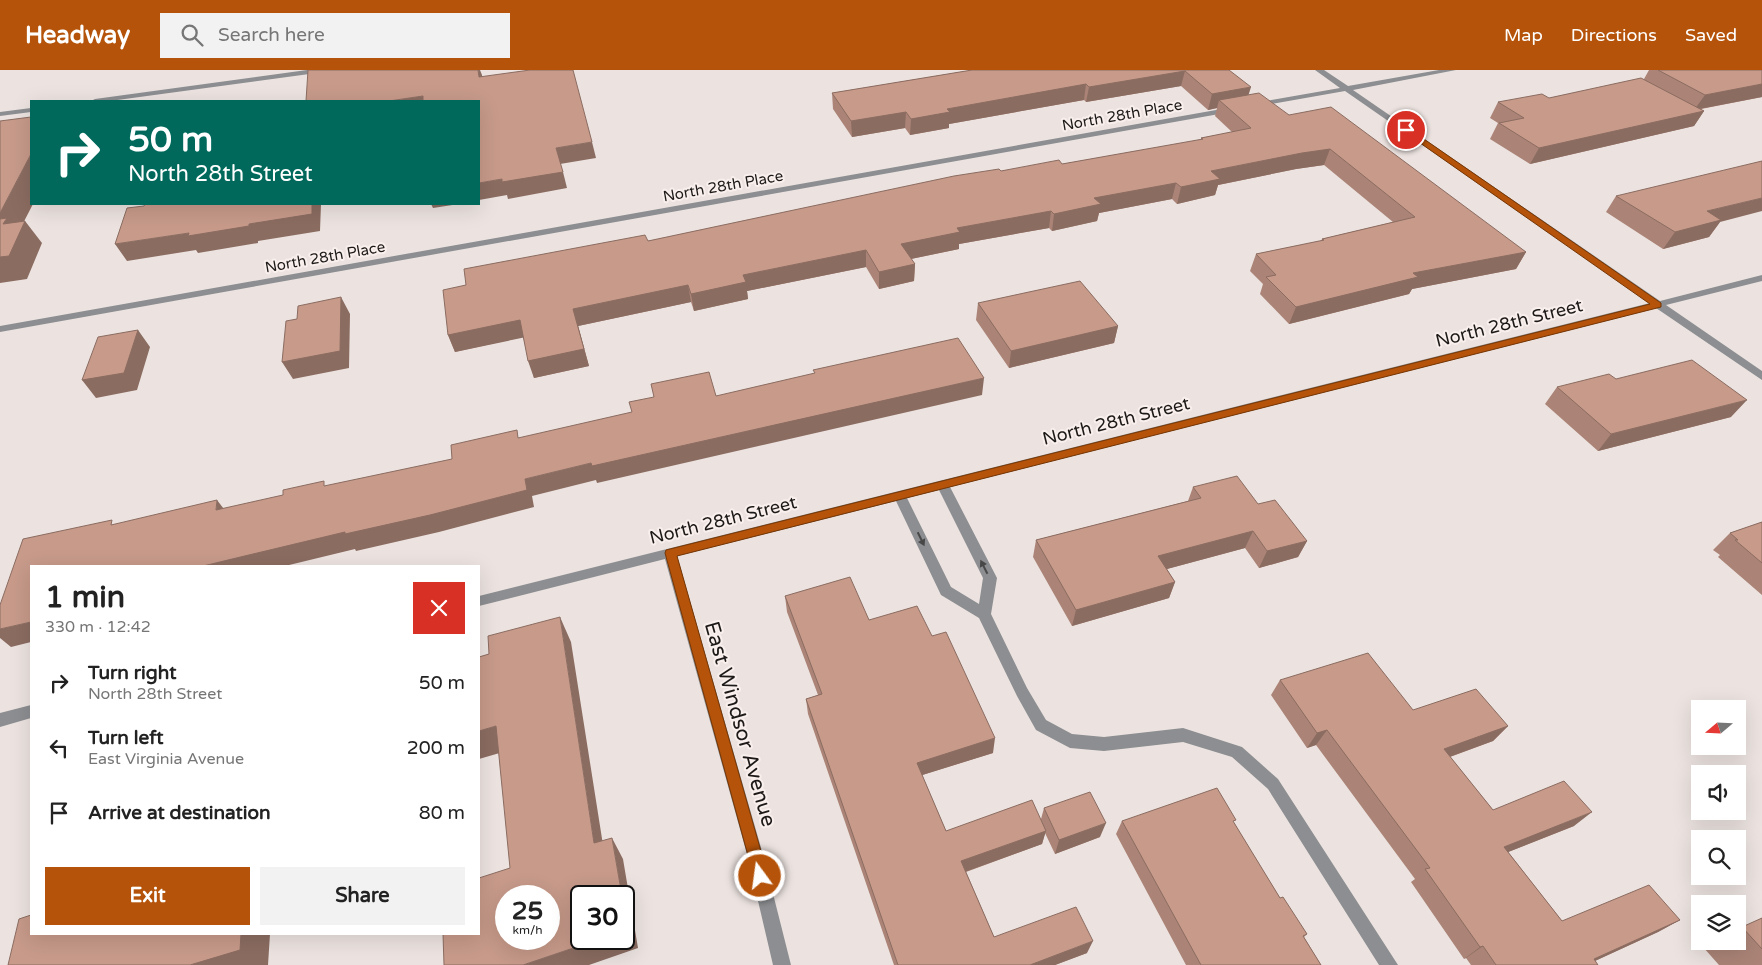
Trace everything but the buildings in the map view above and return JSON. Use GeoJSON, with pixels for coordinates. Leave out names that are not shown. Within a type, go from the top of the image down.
{"type":"FeatureCollection","features":[{"type":"Feature","properties":{"kind":"street"},"geometry":{"type":"LineString","coordinates":[[103,100],[324,70]]}},
{"type":"Feature","properties":{"kind":"street"},"geometry":{"type":"LineString","coordinates":[[1319,70],[1762,376]]}},
{"type":"Feature","properties":{"kind":"street"},"geometry":{"type":"LineString","coordinates":[[1248,106],[1452,70]]}},
{"type":"Feature","properties":{"kind":"street","name":"North 28th Place"},"geometry":{"type":"LineString","coordinates":[[0,329],[1238,108]]}},
{"type":"Feature","properties":{"kind":"street"},"geometry":{"type":"LineString","coordinates":[[0,114],[30,110]]}},
{"type":"Feature","properties":{"kind":"street","name":"North 28th Street"},"geometry":{"type":"LineString","coordinates":[[480,601],[1762,278]]}},
{"type":"Feature","properties":{"kind":"street"},"geometry":{"type":"LineString","coordinates":[[943,484],[990,578],[984,614]]}},
{"type":"Feature","properties":{"kind":"street"},"geometry":{"type":"LineString","coordinates":[[900,495],[946,591],[984,614],[1022,692],[1041,725],[1070,741],[1104,744],[1183,735],[1237,752],[1273,784],[1389,965]]}},
{"type":"Feature","properties":{"kind":"street","name":"East Windsor Avenue"},"geometry":{"type":"LineString","coordinates":[[670,553],[756,858],[782,965]]}},
{"type":"Feature","properties":{"kind":"street"},"geometry":{"type":"LineString","coordinates":[[0,720],[30,712]]}},
{"type":"Feature","properties":{"kind":"route"},"geometry":{"type":"LineString","coordinates":[[760,876],[670,553],[1657,305],[1406,130]]}}]}
